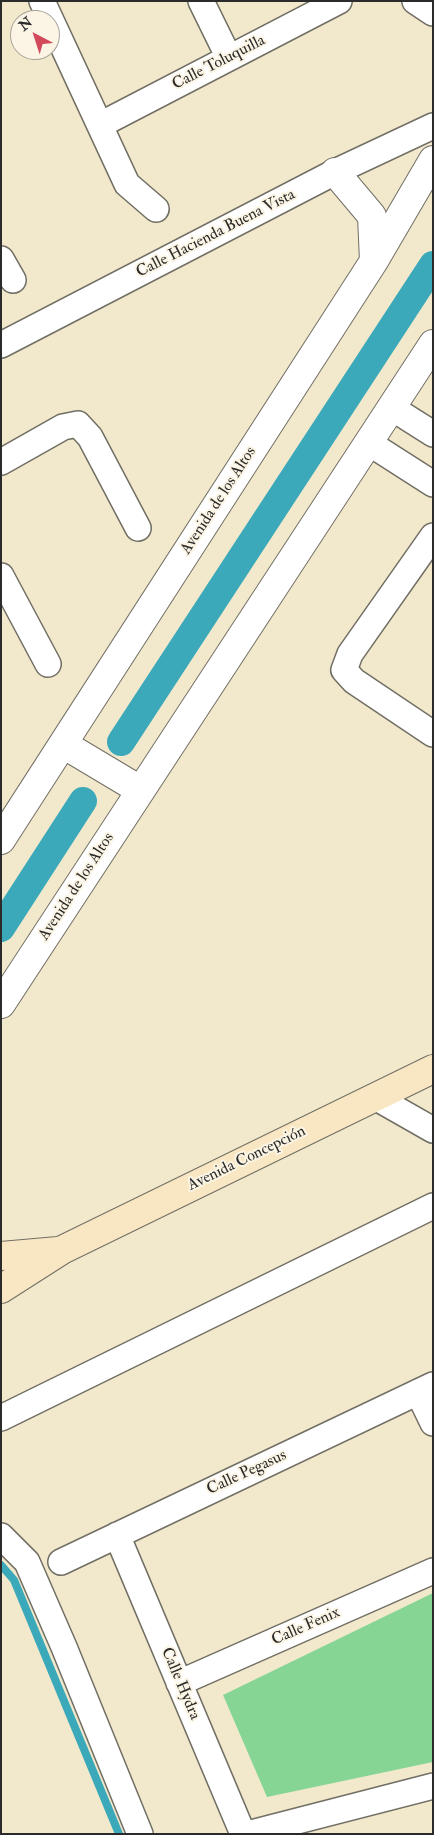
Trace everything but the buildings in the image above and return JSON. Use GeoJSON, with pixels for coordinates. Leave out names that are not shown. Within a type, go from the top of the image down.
{"type":"FeatureCollection","features":[{"type":"Feature","properties":{"kind":"main road","name":"Avenida Concepción"},"geometry":{"type":"LineString","coordinates":[[1,1289],[62,1250],[433,1069]]}},
{"type":"Feature","properties":{"kind":"main road","name":"Avenida Concepción"},"geometry":{"type":"LineString","coordinates":[[1,1256],[62,1250]]}},
{"type":"Feature","properties":{"kind":"street"},"geometry":{"type":"LineString","coordinates":[[42,1],[127,184],[156,209]]}},
{"type":"Feature","properties":{"kind":"street"},"geometry":{"type":"LineString","coordinates":[[201,1],[229,58]]}},
{"type":"Feature","properties":{"kind":"street","name":"Calle Toluquilla"},"geometry":{"type":"LineString","coordinates":[[100,125],[339,1]]}},
{"type":"Feature","properties":{"kind":"street"},"geometry":{"type":"LineString","coordinates":[[415,1],[433,13]]}},
{"type":"Feature","properties":{"kind":"street","name":"Calle Hacienda Buena Vista"},"geometry":{"type":"LineString","coordinates":[[1,345],[335,172],[433,126]]}},
{"type":"Feature","properties":{"kind":"street","name":"Avenida de los Altos"},"geometry":{"type":"LineString","coordinates":[[1,840],[374,261],[433,160]]}},
{"type":"Feature","properties":{"kind":"street"},"geometry":{"type":"LineString","coordinates":[[335,172],[372,216],[374,261]]}},
{"type":"Feature","properties":{"kind":"street","name":"Avenida de los Altos"},"geometry":{"type":"LineString","coordinates":[[1,1004],[433,344]]}},
{"type":"Feature","properties":{"kind":"street"},"geometry":{"type":"LineString","coordinates":[[392,408],[433,434]]}},
{"type":"Feature","properties":{"kind":"street"},"geometry":{"type":"LineString","coordinates":[[1,462],[63,427],[78,424],[90,437],[138,528]]}},
{"type":"Feature","properties":{"kind":"street"},"geometry":{"type":"LineString","coordinates":[[369,444],[433,484]]}},
{"type":"Feature","properties":{"kind":"street"},"geometry":{"type":"LineString","coordinates":[[431,542],[350,654],[344,670],[354,681],[433,734]]}},
{"type":"Feature","properties":{"kind":"street"},"geometry":{"type":"LineString","coordinates":[[1,576],[48,664]]}},
{"type":"Feature","properties":{"kind":"street"},"geometry":{"type":"LineString","coordinates":[[63,744],[140,790]]}},
{"type":"Feature","properties":{"kind":"street"},"geometry":{"type":"LineString","coordinates":[[374,1097],[433,1130]]}},
{"type":"Feature","properties":{"kind":"street"},"geometry":{"type":"LineString","coordinates":[[1,1418],[433,1206]]}},
{"type":"Feature","properties":{"kind":"street"},"geometry":{"type":"LineString","coordinates":[[426,1388],[433,1423]]}},
{"type":"Feature","properties":{"kind":"street","name":"Calle Pegasus"},"geometry":{"type":"LineString","coordinates":[[61,1562],[426,1388]]}},
{"type":"Feature","properties":{"kind":"street","name":"Calle Hydra"},"geometry":{"type":"LineString","coordinates":[[117,1535],[243,1834]]}},
{"type":"Feature","properties":{"kind":"street"},"geometry":{"type":"LineString","coordinates":[[1,1536],[27,1562],[64,1647],[140,1834]]}},
{"type":"Feature","properties":{"kind":"street","name":"Calle Fenix"},"geometry":{"type":"LineString","coordinates":[[179,1683],[433,1571]]}},
{"type":"Feature","properties":{"kind":"street"},"geometry":{"type":"LineString","coordinates":[[247,1834],[433,1786]]}},
{"type":"Feature","properties":{"kind":"green space"},"geometry":{"type":"Polygon","coordinates":[[[433,1593],[433,1762],[267,1797],[223,1695],[433,1593]]]}},
{"type":"Feature","properties":{"kind":"waterway"},"geometry":{"type":"LineString","coordinates":[[121,742],[433,265]]}},
{"type":"Feature","properties":{"kind":"waterway"},"geometry":{"type":"LineString","coordinates":[[1,928],[83,801]]}},
{"type":"Feature","properties":{"kind":"waterway"},"geometry":{"type":"LineString","coordinates":[[1,1565],[14,1580],[119,1834]]}}]}
